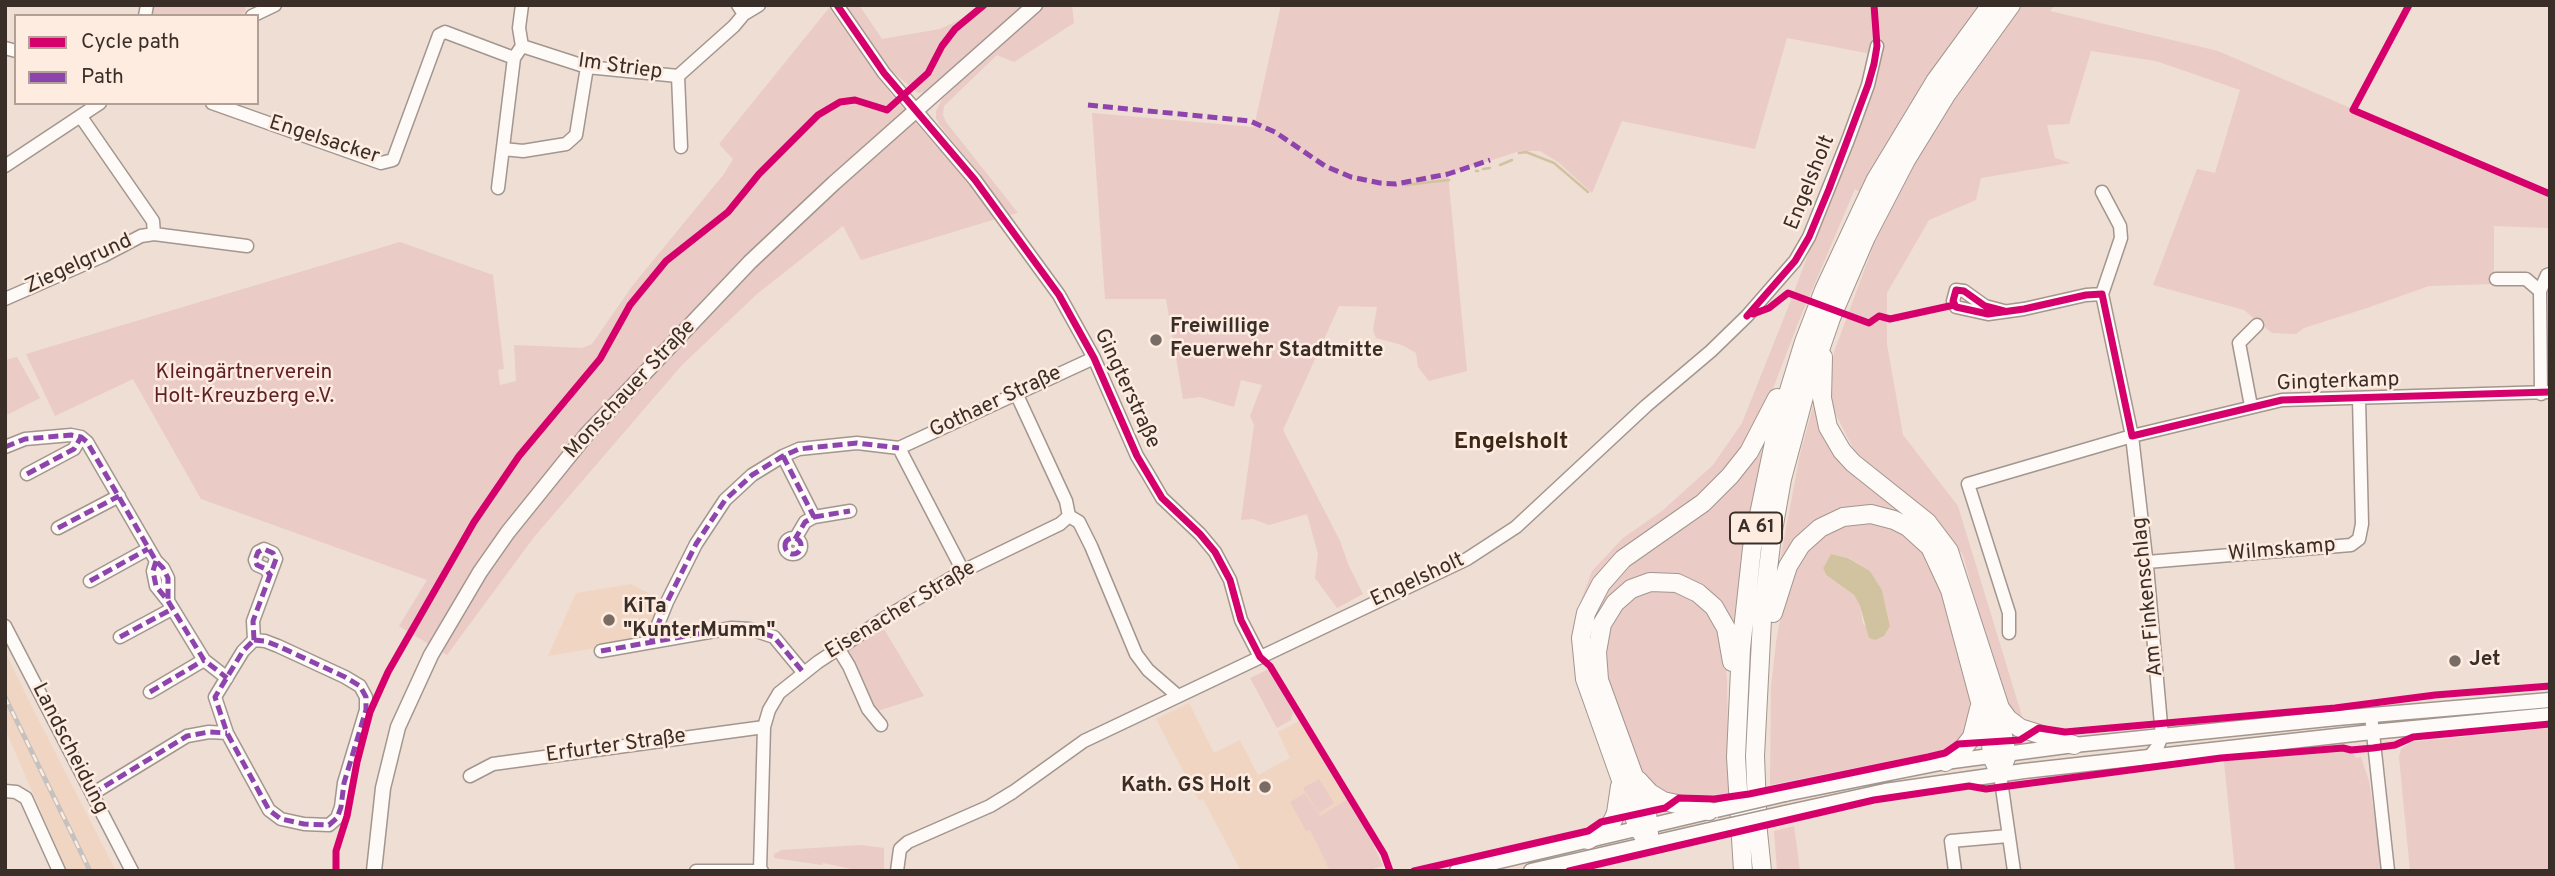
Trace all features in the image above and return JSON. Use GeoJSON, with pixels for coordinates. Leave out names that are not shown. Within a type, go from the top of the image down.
{"type":"FeatureCollection","features":[{"type":"Feature","properties":{"kind":"highway","name":"A 61"},"geometry":{"type":"LineString","coordinates":[[1743,871],[1736,757],[1741,648],[1752,548],[1776,433],[1804,342],[1824,290],[1875,181],[1936,80],[1991,5]]}},
{"type":"Feature","properties":{"kind":"highway","name":"A 61"},"geometry":{"type":"LineString","coordinates":[[1762,871],[1755,756],[1762,619],[1782,479],[1805,393],[1831,317],[1866,237],[1906,160],[1947,95],[2011,5]]}},
{"type":"Feature","properties":{"kind":"highway"},"geometry":{"type":"LineString","coordinates":[[1831,317],[1822,364],[1823,408],[1828,427],[1842,451],[1853,463],[1927,522],[1949,551],[2000,708],[2008,719],[2025,730],[2074,745]]}},
{"type":"Feature","properties":{"kind":"highway"},"geometry":{"type":"LineString","coordinates":[[1713,817],[1656,797],[1626,774],[1585,679],[1581,638],[1586,613],[1601,584],[1623,559],[1703,503],[1740,465],[1769,415],[1804,342]]}},
{"type":"Feature","properties":{"kind":"highway"},"geometry":{"type":"LineString","coordinates":[[1758,694],[1775,602],[1794,555],[1810,536],[1831,522],[1843,517],[1871,514],[1908,527],[1924,540],[1938,561],[1950,590],[1980,702],[2000,756]]}},
{"type":"Feature","properties":{"kind":"highway"},"geometry":{"type":"LineString","coordinates":[[1650,845],[1626,774],[1598,671],[1600,632],[1607,613],[1622,596],[1639,585],[1660,581],[1677,583],[1698,593],[1714,607],[1730,642],[1737,720]]}},
{"type":"Feature","properties":{"kind":"highway"},"geometry":{"type":"LineString","coordinates":[[1992,682],[2000,774]]}},
{"type":"Feature","properties":{"kind":"highway"},"geometry":{"type":"LineString","coordinates":[[1945,762],[1961,751],[1972,737],[1980,702]]}},
{"type":"Feature","properties":{"kind":"highway"},"geometry":{"type":"LineString","coordinates":[[1588,840],[1613,820],[1626,774]]}},
{"type":"Feature","properties":{"kind":"main road","name":"Monschauer Straße"},"geometry":{"type":"LineString","coordinates":[[374,871],[383,788],[398,726],[431,655],[508,532],[587,434],[689,325],[834,183],[1035,5]]}},
{"type":"Feature","properties":{"kind":"main road"},"geometry":{"type":"LineString","coordinates":[[1531,871],[1650,845],[1713,817],[1784,794],[1945,762],[2074,745],[2550,700]]}},
{"type":"Feature","properties":{"kind":"main road"},"geometry":{"type":"LineString","coordinates":[[1457,871],[1643,827],[1713,817],[1785,813],[1885,791],[2000,774],[2550,715]]}},
{"type":"Feature","properties":{"kind":"street"},"geometry":{"type":"LineString","coordinates":[[256,11],[275,5]]}},
{"type":"Feature","properties":{"kind":"street"},"geometry":{"type":"LineString","coordinates":[[498,188],[514,58],[522,46],[519,28],[522,5]]}},
{"type":"Feature","properties":{"kind":"street","name":"Im Striep"},"geometry":{"type":"LineString","coordinates":[[681,147],[678,76],[741,10],[759,5]]}},
{"type":"Feature","properties":{"kind":"street","name":"Gingterstraße"},"geometry":{"type":"LineString","coordinates":[[837,5],[884,73],[975,180],[1059,295],[1094,358],[1137,456],[1157,490],[1215,552],[1230,580],[1241,620],[1260,657]]}},
{"type":"Feature","properties":{"kind":"street","name":"Engelsacker"},"geometry":{"type":"LineString","coordinates":[[218,105],[381,163],[393,160],[439,35],[445,32],[514,58]]}},
{"type":"Feature","properties":{"kind":"street","name":"Im Striep"},"geometry":{"type":"LineString","coordinates":[[522,46],[587,67],[678,76]]}},
{"type":"Feature","properties":{"kind":"street","name":"Engelsholt"},"geometry":{"type":"LineString","coordinates":[[898,871],[900,849],[908,842],[990,806],[1084,741],[1467,559],[1516,527],[1747,316],[1795,261],[1809,237],[1868,85],[1877,46]]}},
{"type":"Feature","properties":{"kind":"street"},"geometry":{"type":"LineString","coordinates":[[503,149],[523,151],[565,145],[576,135],[587,67]]}},
{"type":"Feature","properties":{"kind":"street"},"geometry":{"type":"LineString","coordinates":[[5,166],[97,105]]}},
{"type":"Feature","properties":{"kind":"street","name":"Ziegelgrund"},"geometry":{"type":"LineString","coordinates":[[81,117],[153,221],[154,234]]}},
{"type":"Feature","properties":{"kind":"street"},"geometry":{"type":"LineString","coordinates":[[2004,311],[2087,295],[2102,295],[2121,238],[2120,226],[2102,192]]}},
{"type":"Feature","properties":{"kind":"street","name":"Ziegelgrund"},"geometry":{"type":"LineString","coordinates":[[5,299],[103,256],[141,236],[154,234],[247,246]]}},
{"type":"Feature","properties":{"kind":"street"},"geometry":{"type":"LineString","coordinates":[[2496,279],[2526,279],[2540,291],[2550,274]]}},
{"type":"Feature","properties":{"kind":"street","name":"Gingterkamp"},"geometry":{"type":"LineString","coordinates":[[2132,436],[2282,400],[2546,393],[2540,291]]}},
{"type":"Feature","properties":{"kind":"street","name":"Am Finkenschlag"},"geometry":{"type":"LineString","coordinates":[[2102,295],[2132,436],[2147,562],[2162,736]]}},
{"type":"Feature","properties":{"kind":"street","name":"Gingterkamp"},"geometry":{"type":"LineString","coordinates":[[2251,406],[2239,343],[2257,325]]}},
{"type":"Feature","properties":{"kind":"street","name":"Gothaer Straße"},"geometry":{"type":"LineString","coordinates":[[899,448],[1094,358]]}},
{"type":"Feature","properties":{"kind":"street"},"geometry":{"type":"LineString","coordinates":[[1016,393],[1066,500],[1069,516],[1079,522],[1091,547],[1136,653],[1148,670],[1178,696]]}},
{"type":"Feature","properties":{"kind":"street","name":"Wilmskamp"},"geometry":{"type":"LineString","coordinates":[[2147,562],[2351,545],[2359,539],[2362,524],[2359,399]]}},
{"type":"Feature","properties":{"kind":"street"},"geometry":{"type":"LineString","coordinates":[[5,447],[25,439],[71,435],[81,436],[88,442],[156,561],[153,571],[156,586],[204,660],[227,678]]}},
{"type":"Feature","properties":{"kind":"street"},"geometry":{"type":"LineString","coordinates":[[27,474],[74,449],[81,436]]}},
{"type":"Feature","properties":{"kind":"street"},"geometry":{"type":"LineString","coordinates":[[2009,633],[2009,613],[1968,484],[2132,436]]}},
{"type":"Feature","properties":{"kind":"street"},"geometry":{"type":"LineString","coordinates":[[651,642],[667,602],[696,544],[725,500],[752,475],[799,449],[858,443],[899,448],[963,571]]}},
{"type":"Feature","properties":{"kind":"street"},"geometry":{"type":"LineString","coordinates":[[783,456],[814,517]]}},
{"type":"Feature","properties":{"kind":"street"},"geometry":{"type":"LineString","coordinates":[[58,528],[119,496]]}},
{"type":"Feature","properties":{"kind":"street"},"geometry":{"type":"LineString","coordinates":[[795,539],[805,522],[814,517],[850,511]]}},
{"type":"Feature","properties":{"kind":"street","name":"Eisenacher Straße"},"geometry":{"type":"LineString","coordinates":[[761,871],[764,727],[769,710],[779,693],[803,672],[838,648],[963,571],[1060,524],[1069,516]]}},
{"type":"Feature","properties":{"kind":"street"},"geometry":{"type":"LineString","coordinates":[[90,581],[148,548]]}},
{"type":"Feature","properties":{"kind":"street"},"geometry":{"type":"LineString","coordinates":[[254,640],[278,646],[345,677],[360,686],[366,697],[366,710],[344,783],[337,818],[329,825],[304,824],[281,819],[269,810],[227,733],[215,697],[243,651],[254,640],[253,621],[270,575]]}},
{"type":"Feature","properties":{"kind":"street"},"geometry":{"type":"LineString","coordinates":[[120,636],[170,605]]}},
{"type":"Feature","properties":{"kind":"street","name":"Landscheidung"},"geometry":{"type":"LineString","coordinates":[[5,626],[132,871]]}},
{"type":"Feature","properties":{"kind":"street"},"geometry":{"type":"LineString","coordinates":[[601,651],[732,628],[750,629],[774,637],[803,672]]}},
{"type":"Feature","properties":{"kind":"street"},"geometry":{"type":"LineString","coordinates":[[838,648],[868,709],[881,725]]}},
{"type":"Feature","properties":{"kind":"street"},"geometry":{"type":"LineString","coordinates":[[150,692],[204,660]]}},
{"type":"Feature","properties":{"kind":"street"},"geometry":{"type":"LineString","coordinates":[[2371,715],[2388,871]]}},
{"type":"Feature","properties":{"kind":"street","name":"Erfurter Straße"},"geometry":{"type":"LineString","coordinates":[[470,776],[493,764],[764,727]]}},
{"type":"Feature","properties":{"kind":"street"},"geometry":{"type":"LineString","coordinates":[[92,794],[187,736],[209,732],[227,733]]}},
{"type":"Feature","properties":{"kind":"street"},"geometry":{"type":"LineString","coordinates":[[2150,756],[2162,736]]}},
{"type":"Feature","properties":{"kind":"street"},"geometry":{"type":"LineString","coordinates":[[2000,774],[2014,871]]}},
{"type":"Feature","properties":{"kind":"street"},"geometry":{"type":"LineString","coordinates":[[5,791],[16,792],[26,798],[59,871]]}},
{"type":"Feature","properties":{"kind":"street"},"geometry":{"type":"LineString","coordinates":[[1955,871],[1951,841],[2008,836]]}},
{"type":"Feature","properties":{"kind":"street"},"geometry":{"type":"LineString","coordinates":[[696,871],[761,871]]}},
{"type":"Feature","properties":{"kind":"shaded area"},"geometry":{"type":"Polygon","coordinates":[[[1831,554],[1848,558],[1870,571],[1882,590],[1890,626],[1884,636],[1875,640],[1869,638],[1854,595],[1826,575],[1823,568],[1831,554]]]}},
{"type":"Feature","properties":{"kind":"shaded area","name":"KiTa \"KunterMumm\""},"geometry":{"type":"Polygon","coordinates":[[[631,584],[663,600],[644,640],[548,656],[576,593],[631,584]]]}},
{"type":"Feature","properties":{"kind":"shaded area"},"geometry":{"type":"Polygon","coordinates":[[[5,652],[116,871],[67,871],[5,729],[5,652]]]}},
{"type":"Feature","properties":{"kind":"shaded area","name":"Kath. GS Holt"},"geometry":{"type":"Polygon","coordinates":[[[1189,703],[1214,753],[1240,740],[1258,775],[1290,758],[1278,732],[1299,721],[1368,833],[1316,842],[1330,871],[1241,871],[1203,799],[1199,801],[1156,719],[1189,703]]]}},
{"type":"Feature","properties":{"kind":"green space"},"geometry":{"type":"Polygon","coordinates":[[[152,5],[246,5],[245,12],[241,14],[150,14],[152,5]]]}},
{"type":"Feature","properties":{"kind":"green space"},"geometry":{"type":"Polygon","coordinates":[[[845,5],[859,5],[882,39],[940,29],[981,5],[1029,5],[929,91],[918,93],[889,69],[845,5]]]}},
{"type":"Feature","properties":{"kind":"green space"},"geometry":{"type":"Polygon","coordinates":[[[1044,5],[1072,5],[1074,23],[1014,62],[997,55],[944,106],[943,115],[946,122],[1018,213],[1010,215],[939,124],[936,111],[942,99],[1044,5]]]}},
{"type":"Feature","properties":{"kind":"green space"},"geometry":{"type":"Polygon","coordinates":[[[1281,5],[2055,5],[2050,11],[2218,51],[2550,194],[2550,228],[2494,226],[2494,284],[2429,286],[2304,328],[2296,334],[2272,333],[2244,310],[2153,285],[2197,169],[2215,173],[2240,90],[2156,61],[2091,51],[2069,124],[2047,125],[2055,158],[2071,163],[1981,178],[1976,200],[1929,220],[1887,293],[1887,344],[1903,435],[1958,506],[2025,726],[2011,715],[1990,656],[1963,555],[1931,515],[1874,470],[1853,448],[1830,403],[1829,384],[1834,352],[1887,209],[1855,189],[1798,323],[1766,407],[1747,444],[1701,497],[1590,591],[1576,614],[1592,571],[1623,538],[1662,511],[1713,465],[1742,423],[1875,75],[1877,55],[1787,38],[1755,149],[1622,121],[1592,193],[1558,162],[1540,151],[1520,151],[1448,174],[1467,371],[1429,381],[1418,367],[1416,353],[1402,345],[1376,338],[1373,330],[1377,307],[1339,306],[1283,430],[1340,541],[1363,594],[1337,608],[1315,578],[1318,554],[1307,514],[1269,525],[1253,519],[1241,520],[1254,425],[1250,416],[1262,385],[1241,380],[1234,407],[1200,397],[1183,399],[1166,299],[1105,299],[1092,113],[1254,127],[1281,5]]]}},
{"type":"Feature","properties":{"kind":"green space","name":"Kleingärtnerverein Holt-Kreuzberg e.V."},"geometry":{"type":"Polygon","coordinates":[[[829,8],[891,94],[934,144],[959,168],[999,218],[861,260],[843,226],[757,294],[682,365],[534,537],[447,655],[399,626],[427,580],[201,499],[133,379],[55,416],[26,354],[400,242],[493,275],[504,369],[498,370],[500,385],[516,381],[514,345],[582,348],[592,344],[633,285],[724,174],[733,159],[719,144],[829,8]]]}},
{"type":"Feature","properties":{"kind":"green space"},"geometry":{"type":"Polygon","coordinates":[[[17,357],[40,398],[5,416],[5,360],[17,357]]]}},
{"type":"Feature","properties":{"kind":"green space"},"geometry":{"type":"Polygon","coordinates":[[[1815,399],[1821,429],[1912,516],[1926,538],[1845,511],[1777,577],[1800,454],[1815,399]]]}},
{"type":"Feature","properties":{"kind":"green space"},"geometry":{"type":"Polygon","coordinates":[[[1763,444],[1732,632],[1691,584],[1622,590],[1587,667],[1590,619],[1612,580],[1763,444]]]}},
{"type":"Feature","properties":{"kind":"green space"},"geometry":{"type":"Polygon","coordinates":[[[1864,522],[1886,525],[1907,535],[1921,548],[1946,600],[1973,694],[1974,720],[1964,739],[1944,750],[1770,785],[1771,687],[1784,597],[1795,568],[1808,550],[1821,538],[1845,526],[1864,522]],[[1831,554],[1823,568],[1826,575],[1854,595],[1860,606],[1863,624],[1884,636],[1890,625],[1882,590],[1870,571],[1849,558],[1831,554]]]}},
{"type":"Feature","properties":{"kind":"green space"},"geometry":{"type":"Polygon","coordinates":[[[1656,589],[1685,592],[1711,614],[1724,647],[1729,793],[1700,796],[1661,794],[1641,776],[1606,675],[1605,648],[1612,621],[1628,601],[1641,593],[1656,589]]]}},
{"type":"Feature","properties":{"kind":"green space"},"geometry":{"type":"Polygon","coordinates":[[[884,629],[924,696],[878,711],[871,708],[848,650],[884,629]]]}},
{"type":"Feature","properties":{"kind":"green space"},"geometry":{"type":"Polygon","coordinates":[[[1269,669],[1293,712],[1291,720],[1277,728],[1250,678],[1269,669]]]}},
{"type":"Feature","properties":{"kind":"green space"},"geometry":{"type":"Polygon","coordinates":[[[2550,728],[2550,871],[2410,871],[2399,757],[2401,749],[2411,742],[2550,728]]]}},
{"type":"Feature","properties":{"kind":"green space"},"geometry":{"type":"Polygon","coordinates":[[[2343,748],[2351,750],[2356,758],[2361,757],[2369,781],[2383,871],[2235,871],[2224,761],[2343,748]]]}},
{"type":"Feature","properties":{"kind":"green space"},"geometry":{"type":"Polygon","coordinates":[[[1319,779],[1334,803],[1319,813],[1303,788],[1319,779]]]}},
{"type":"Feature","properties":{"kind":"green space"},"geometry":{"type":"Polygon","coordinates":[[[1305,793],[1320,816],[1348,799],[1368,832],[1383,866],[1365,871],[1330,871],[1310,830],[1306,831],[1290,802],[1305,793]]]}},
{"type":"Feature","properties":{"kind":"green space"},"geometry":{"type":"Polygon","coordinates":[[[1794,826],[1800,871],[1777,871],[1774,831],[1794,826]]]}},
{"type":"Feature","properties":{"kind":"green space"},"geometry":{"type":"Polygon","coordinates":[[[861,845],[884,848],[884,871],[862,871],[823,863],[774,858],[774,854],[782,850],[861,845]]]}},
{"type":"Feature","properties":{"kind":"waterway"},"geometry":{"type":"LineString","coordinates":[[1519,153],[1526,152],[1554,163],[1588,192]]}},
{"type":"Feature","properties":{"kind":"waterway"},"geometry":{"type":"LineString","coordinates":[[1500,165],[1512,160]]}},
{"type":"Feature","properties":{"kind":"waterway"},"geometry":{"type":"LineString","coordinates":[[1483,169],[1490,168]]}},
{"type":"Feature","properties":{"kind":"waterway"},"geometry":{"type":"LineString","coordinates":[[1405,185],[1449,180]]}},
{"type":"Feature","properties":{"kind":"railway"},"geometry":{"type":"LineString","coordinates":[[5,697],[90,871]]}},
{"type":"Feature","properties":{"kind":"marked path"},"geometry":{"type":"LineString","coordinates":[[1088,105],[1250,121],[1275,132],[1325,166],[1351,177],[1380,183],[1396,184],[1448,174],[1490,160]]}},
{"type":"Feature","properties":{"kind":"marked path"},"geometry":{"type":"LineString","coordinates":[[5,447],[25,439],[71,435],[81,437],[87,442],[156,561],[163,568],[168,578],[168,601]]}},
{"type":"Feature","properties":{"kind":"marked path"},"geometry":{"type":"LineString","coordinates":[[27,474],[74,449],[81,437]]}},
{"type":"Feature","properties":{"kind":"marked path"},"geometry":{"type":"LineString","coordinates":[[651,642],[667,602],[696,544],[725,500],[752,475],[799,449],[857,443],[899,448]]}},
{"type":"Feature","properties":{"kind":"marked path"},"geometry":{"type":"LineString","coordinates":[[783,456],[814,517],[805,522],[795,539]]}},
{"type":"Feature","properties":{"kind":"marked path"},"geometry":{"type":"LineString","coordinates":[[58,528],[119,496]]}},
{"type":"Feature","properties":{"kind":"marked path"},"geometry":{"type":"LineString","coordinates":[[814,517],[850,511]]}},
{"type":"Feature","properties":{"kind":"marked path"},"geometry":{"type":"LineString","coordinates":[[793,538],[801,546],[793,554],[785,546],[793,538]]}},
{"type":"Feature","properties":{"kind":"marked path"},"geometry":{"type":"LineString","coordinates":[[90,581],[148,549]]}},
{"type":"Feature","properties":{"kind":"marked path"},"geometry":{"type":"LineString","coordinates":[[254,640],[253,621],[276,559],[273,553],[264,549],[258,552],[255,560],[257,565],[266,569],[270,575]]}},
{"type":"Feature","properties":{"kind":"marked path"},"geometry":{"type":"LineString","coordinates":[[156,561],[153,571],[156,586],[204,660],[227,678]]}},
{"type":"Feature","properties":{"kind":"marked path"},"geometry":{"type":"LineString","coordinates":[[120,637],[172,609]]}},
{"type":"Feature","properties":{"kind":"marked path"},"geometry":{"type":"LineString","coordinates":[[601,651],[732,628],[750,629],[774,637],[803,672]]}},
{"type":"Feature","properties":{"kind":"marked path"},"geometry":{"type":"LineString","coordinates":[[254,640],[278,646],[345,677],[360,686],[366,697],[366,710],[344,783],[341,807],[337,818],[329,825],[304,824],[281,819],[269,810],[227,733],[215,697],[243,651],[254,640]]}},
{"type":"Feature","properties":{"kind":"marked path"},"geometry":{"type":"LineString","coordinates":[[150,692],[204,660]]}},
{"type":"Feature","properties":{"kind":"marked path"},"geometry":{"type":"LineString","coordinates":[[92,794],[187,736],[209,732],[227,733]]}},
{"type":"Feature","properties":{"kind":"cycle path"},"geometry":{"type":"LineString","coordinates":[[837,5],[884,73],[975,180],[1059,295],[1094,358],[1137,456],[1162,498],[1215,552],[1230,580],[1241,620],[1260,657],[1270,666],[1384,854],[1390,871]]}},
{"type":"Feature","properties":{"kind":"cycle path"},"geometry":{"type":"LineString","coordinates":[[336,871],[336,851],[347,816],[370,712],[388,672],[474,522],[519,456],[600,359],[630,305],[666,261],[728,212],[759,174],[818,115],[840,102],[855,100],[887,110],[928,73],[942,46],[955,29],[984,5]]}},
{"type":"Feature","properties":{"kind":"cycle path"},"geometry":{"type":"LineString","coordinates":[[1747,316],[1795,261],[1809,237],[1829,189],[1874,64],[1877,46],[1874,5]]}},
{"type":"Feature","properties":{"kind":"cycle path"},"geometry":{"type":"LineString","coordinates":[[2409,5],[2353,110],[2550,194]]}},
{"type":"Feature","properties":{"kind":"cycle path"},"geometry":{"type":"LineString","coordinates":[[2004,311],[1985,306],[1964,291],[1956,290],[1953,301],[1956,307],[1988,314],[2102,294],[2132,436],[2282,400],[2550,392]]}},
{"type":"Feature","properties":{"kind":"cycle path"},"geometry":{"type":"LineString","coordinates":[[1753,314],[1769,308],[1788,293],[1869,323],[1879,316],[1890,319],[1954,305]]}},
{"type":"Feature","properties":{"kind":"cycle path"},"geometry":{"type":"LineString","coordinates":[[1414,871],[1588,831],[1601,822],[1665,808],[1679,798],[1714,799],[1749,794],[1945,753],[1958,744],[2020,740],[2039,728],[2065,732],[2550,686]]}},
{"type":"Feature","properties":{"kind":"cycle path"},"geometry":{"type":"LineString","coordinates":[[1569,871],[1874,800],[1969,786],[1986,789],[2221,758],[2373,748],[2395,745],[2413,737],[2550,724]]}},
{"type":"Feature","properties":{"kind":"place","name":"Freiwillige Feuerwehr Stadtmitte"},"geometry":{"type":"Point","coordinates":[1156,340]}},
{"type":"Feature","properties":{"kind":"place","name":"KiTa \"KunterMumm\""},"geometry":{"type":"Point","coordinates":[609,620]}},
{"type":"Feature","properties":{"kind":"place","name":"Jet"},"geometry":{"type":"Point","coordinates":[2455,661]}},
{"type":"Feature","properties":{"kind":"place","name":"Kath. GS Holt"},"geometry":{"type":"Point","coordinates":[1265,787]}},
{"type":"Feature","properties":{"kind":"district","name":"Engelsholt"},"geometry":{"type":"Point","coordinates":[1511,443]}}]}
